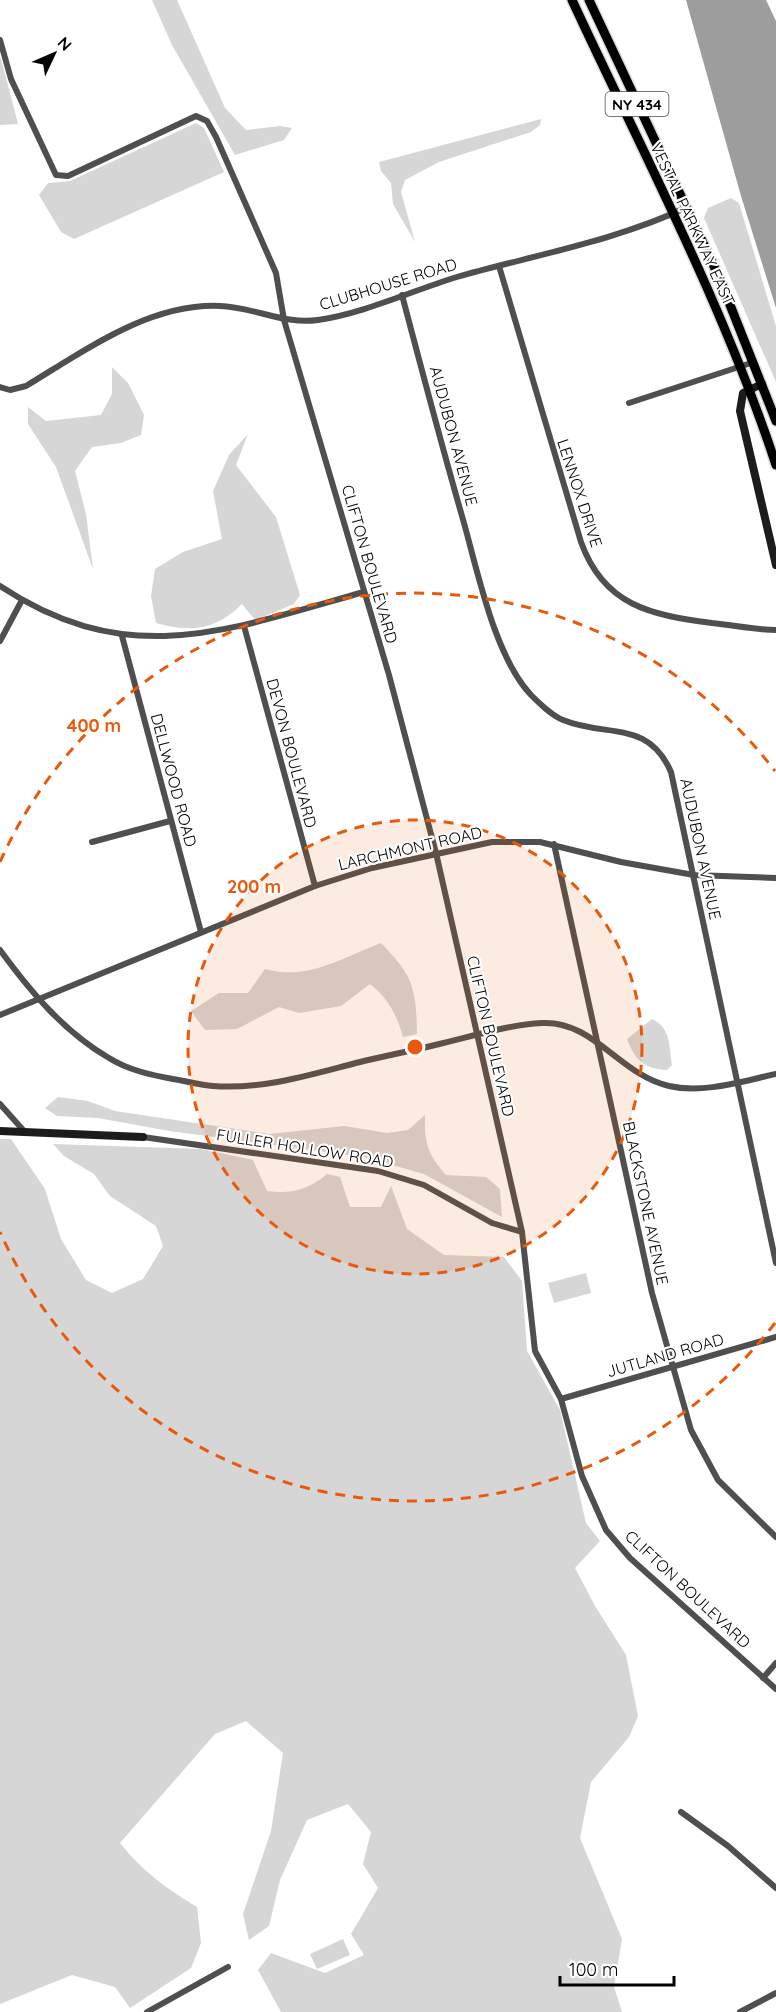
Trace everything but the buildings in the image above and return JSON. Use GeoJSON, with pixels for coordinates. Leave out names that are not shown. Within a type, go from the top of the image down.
{"type":"FeatureCollection","features":[{"type":"Feature","properties":{"kind":"main road","name":"VESTAL PARKWAY EAST"},"geometry":{"type":"LineString","coordinates":[[572,0],[674,213],[749,389],[776,465]]}},
{"type":"Feature","properties":{"kind":"main road","name":"VESTAL PARKWAY EAST"},"geometry":{"type":"LineString","coordinates":[[589,0],[687,207],[754,362],[776,421]]}},
{"type":"Feature","properties":{"kind":"street","name":"CLIFTON BOULEVARD"},"geometry":{"type":"LineString","coordinates":[[0,40],[11,79],[56,175],[68,176],[196,116],[207,121],[270,256],[279,285],[284,320],[389,675],[436,853],[522,1232],[535,1352],[561,1399],[582,1476],[606,1530],[630,1558],[776,1689]]}},
{"type":"Feature","properties":{"kind":"street","name":"CLUBHOUSE ROAD"},"geometry":{"type":"LineString","coordinates":[[0,387],[10,390],[26,386],[120,331],[177,311],[218,305],[234,306],[284,320],[319,320],[674,213],[687,207]]}},
{"type":"Feature","properties":{"kind":"street","name":"LENNOX DRIVE"},"geometry":{"type":"LineString","coordinates":[[499,266],[580,542],[601,579],[620,597],[645,610],[684,619],[776,630]]}},
{"type":"Feature","properties":{"kind":"street","name":"AUDUBON AVENUE"},"geometry":{"type":"LineString","coordinates":[[402,295],[473,557],[506,657],[530,694],[556,716],[573,723],[639,736],[656,747],[671,772],[735,1083],[776,1263]]}},
{"type":"Feature","properties":{"kind":"street"},"geometry":{"type":"LineString","coordinates":[[629,403],[754,362]]}},
{"type":"Feature","properties":{"kind":"street"},"geometry":{"type":"LineString","coordinates":[[762,384],[749,389],[742,396],[741,418],[776,565]]}},
{"type":"Feature","properties":{"kind":"street"},"geometry":{"type":"LineString","coordinates":[[0,586],[22,600],[61,619],[122,636],[166,638],[244,626],[364,592]]}},
{"type":"Feature","properties":{"kind":"street"},"geometry":{"type":"LineString","coordinates":[[0,641],[22,600]]}},
{"type":"Feature","properties":{"kind":"street","name":"DEVON BOULEVARD"},"geometry":{"type":"LineString","coordinates":[[244,626],[315,886]]}},
{"type":"Feature","properties":{"kind":"street","name":"DELLWOOD ROAD"},"geometry":{"type":"LineString","coordinates":[[122,636],[201,932]]}},
{"type":"Feature","properties":{"kind":"street"},"geometry":{"type":"LineString","coordinates":[[92,842],[170,820]]}},
{"type":"Feature","properties":{"kind":"street","name":"LARCHMONT ROAD"},"geometry":{"type":"LineString","coordinates":[[0,1015],[315,886],[372,868],[508,840],[554,844],[621,862],[693,875],[776,878]]}},
{"type":"Feature","properties":{"kind":"street","name":"BLACKSTONE AVENUE"},"geometry":{"type":"LineString","coordinates":[[554,844],[652,1293],[686,1415],[699,1449],[718,1480],[776,1537]]}},
{"type":"Feature","properties":{"kind":"street"},"geometry":{"type":"LineString","coordinates":[[0,950],[39,1000],[82,1039],[108,1058],[129,1068],[158,1076],[213,1086],[254,1085],[292,1079],[477,1035],[524,1025],[551,1023],[577,1029],[632,1070],[668,1086],[696,1088],[776,1074]]}},
{"type":"Feature","properties":{"kind":"street"},"geometry":{"type":"LineString","coordinates":[[0,1104],[24,1131]]}},
{"type":"Feature","properties":{"kind":"street"},"geometry":{"type":"LineString","coordinates":[[0,1131],[143,1137]]}},
{"type":"Feature","properties":{"kind":"street","name":"FULLER HOLLOW ROAD"},"geometry":{"type":"LineString","coordinates":[[143,1137],[378,1171],[424,1185],[492,1223],[522,1232]]}},
{"type":"Feature","properties":{"kind":"street","name":"JUTLAND ROAD"},"geometry":{"type":"LineString","coordinates":[[561,1399],[776,1337]]}},
{"type":"Feature","properties":{"kind":"street"},"geometry":{"type":"LineString","coordinates":[[763,1678],[776,1663]]}},
{"type":"Feature","properties":{"kind":"street"},"geometry":{"type":"LineString","coordinates":[[681,1812],[722,1841],[776,1888]]}},
{"type":"Feature","properties":{"kind":"street"},"geometry":{"type":"LineString","coordinates":[[147,2012],[228,1967]]}},
{"type":"Feature","properties":{"kind":"street"},"geometry":{"type":"LineString","coordinates":[[740,2012],[776,1994]]}},
{"type":"Feature","properties":{"kind":"shaded area"},"geometry":{"type":"Polygon","coordinates":[[[152,0],[177,0],[225,108],[246,130],[280,126],[292,128],[284,140],[235,155],[172,45],[152,0]]]}},
{"type":"Feature","properties":{"kind":"shaded area"},"geometry":{"type":"Polygon","coordinates":[[[686,0],[766,0],[776,21],[776,308],[741,196],[686,0]]]}},
{"type":"Feature","properties":{"kind":"shaded area"},"geometry":{"type":"Polygon","coordinates":[[[0,57],[2,62],[18,124],[0,125],[0,57]]]}},
{"type":"Feature","properties":{"kind":"shaded area"},"geometry":{"type":"Polygon","coordinates":[[[541,119],[540,125],[531,132],[439,162],[405,180],[401,192],[415,242],[393,204],[391,183],[381,171],[379,162],[541,119]]]}},
{"type":"Feature","properties":{"kind":"shaded area"},"geometry":{"type":"Polygon","coordinates":[[[196,123],[204,128],[224,172],[74,239],[61,232],[39,195],[48,183],[70,181],[196,123]]]}},
{"type":"Feature","properties":{"kind":"shaded area"},"geometry":{"type":"Polygon","coordinates":[[[731,198],[739,203],[776,326],[776,382],[704,218],[708,208],[731,198]]]}},
{"type":"Feature","properties":{"kind":"shaded area"},"geometry":{"type":"Polygon","coordinates":[[[112,367],[128,383],[144,415],[141,435],[121,443],[92,447],[75,471],[86,514],[93,569],[56,467],[28,424],[28,407],[46,421],[101,415],[112,394],[112,367]]]}},
{"type":"Feature","properties":{"kind":"shaded area"},"geometry":{"type":"Polygon","coordinates":[[[248,434],[236,465],[276,517],[300,595],[294,604],[255,620],[242,604],[223,619],[202,627],[181,628],[156,623],[151,596],[155,569],[183,552],[222,539],[213,491],[229,455],[248,434]]]}},
{"type":"Feature","properties":{"kind":"shaded area"},"geometry":{"type":"Polygon","coordinates":[[[381,943],[400,965],[411,984],[416,1005],[417,1034],[403,1037],[391,1008],[370,984],[341,1006],[299,1013],[279,1007],[237,1029],[205,1030],[191,1011],[219,993],[248,993],[265,969],[281,972],[310,970],[381,943]]]}},
{"type":"Feature","properties":{"kind":"shaded area"},"geometry":{"type":"Polygon","coordinates":[[[652,1019],[663,1027],[668,1038],[672,1065],[667,1070],[652,1068],[641,1062],[633,1053],[627,1039],[652,1019]]]}},
{"type":"Feature","properties":{"kind":"shaded area"},"geometry":{"type":"Polygon","coordinates":[[[58,1097],[88,1101],[115,1111],[269,1134],[344,1126],[387,1133],[408,1130],[425,1115],[426,1141],[431,1155],[440,1168],[446,1175],[486,1177],[500,1189],[502,1217],[424,1174],[364,1157],[169,1131],[98,1118],[57,1116],[45,1108],[58,1097]]]}},
{"type":"Feature","properties":{"kind":"shaded area"},"geometry":{"type":"Polygon","coordinates":[[[0,1139],[11,1139],[45,1189],[61,1239],[86,1280],[112,1293],[143,1279],[163,1246],[156,1226],[110,1196],[94,1174],[64,1156],[53,1144],[201,1149],[253,1160],[267,1191],[299,1190],[327,1174],[340,1177],[350,1207],[381,1207],[391,1186],[407,1229],[444,1255],[504,1257],[522,1281],[527,1351],[560,1410],[586,1523],[600,1541],[575,1568],[595,1606],[626,1655],[638,1716],[629,1737],[591,1782],[580,1838],[622,1939],[614,1987],[622,2012],[281,2012],[258,1970],[271,1953],[325,1973],[364,1955],[351,1934],[378,1888],[363,1864],[371,1832],[348,1804],[307,1820],[280,1880],[269,1926],[249,1940],[243,1914],[271,1831],[283,1753],[246,1721],[215,1734],[120,1843],[156,1879],[197,1907],[201,1943],[191,1968],[130,2008],[115,1987],[72,1975],[0,2004],[0,1139]]]}},
{"type":"Feature","properties":{"kind":"shaded area"},"geometry":{"type":"Polygon","coordinates":[[[586,1273],[591,1293],[554,1303],[548,1283],[586,1273]]]}},
{"type":"Feature","properties":{"kind":"shaded area"},"geometry":{"type":"Polygon","coordinates":[[[343,1939],[350,1955],[317,1969],[310,1954],[343,1939]]]}}]}
